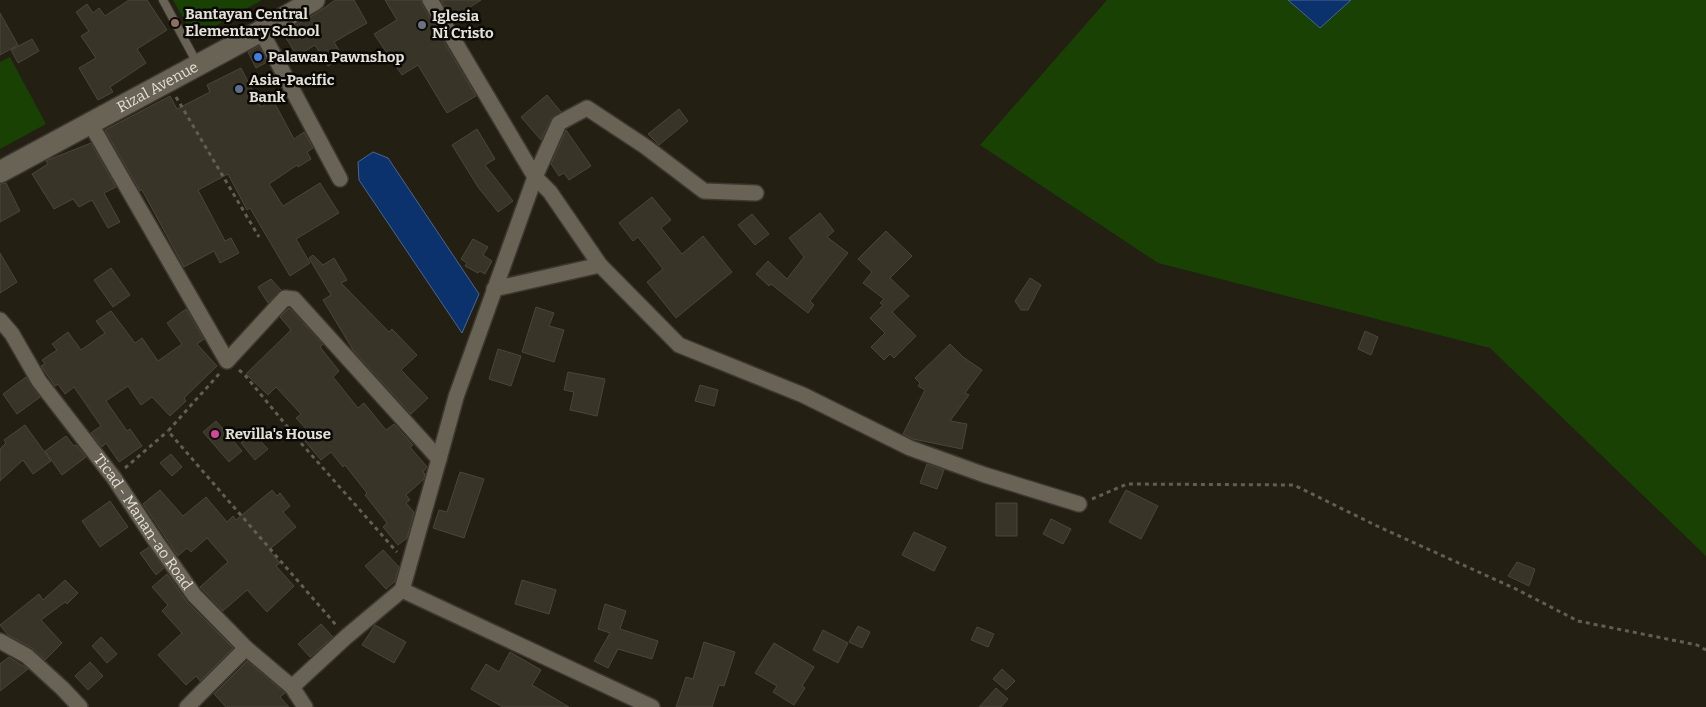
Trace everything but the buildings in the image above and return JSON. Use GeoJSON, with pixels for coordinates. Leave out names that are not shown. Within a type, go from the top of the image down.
{"type":"FeatureCollection","features":[{"type":"Feature","properties":{"kind":"main road","name":"Rizal Avenue"},"geometry":{"type":"LineString","coordinates":[[0,172],[261,31],[314,0]]}},
{"type":"Feature","properties":{"kind":"street"},"geometry":{"type":"LineString","coordinates":[[430,0],[535,177],[550,192],[600,265],[679,345],[803,394],[910,448],[985,475],[1079,504]]}},
{"type":"Feature","properties":{"kind":"street"},"geometry":{"type":"LineString","coordinates":[[261,31],[340,179]]}},
{"type":"Feature","properties":{"kind":"street"},"geometry":{"type":"LineString","coordinates":[[292,686],[402,590],[456,397],[535,177],[559,123],[587,108],[646,147],[704,191],[756,193]]}},
{"type":"Feature","properties":{"kind":"street"},"geometry":{"type":"LineString","coordinates":[[90,124],[228,362],[285,298],[294,299],[439,459]]}},
{"type":"Feature","properties":{"kind":"street"},"geometry":{"type":"LineString","coordinates":[[494,290],[600,265]]}},
{"type":"Feature","properties":{"kind":"street","name":"Ticad - Manan-ao Road"},"geometry":{"type":"LineString","coordinates":[[0,320],[12,334],[39,381],[114,478],[194,595],[246,648],[292,686],[304,707]]}},
{"type":"Feature","properties":{"kind":"street"},"geometry":{"type":"LineString","coordinates":[[402,590],[652,707]]}},
{"type":"Feature","properties":{"kind":"street"},"geometry":{"type":"LineString","coordinates":[[0,641],[27,656],[80,707]]}},
{"type":"Feature","properties":{"kind":"street"},"geometry":{"type":"LineString","coordinates":[[187,707],[246,648]]}},
{"type":"Feature","properties":{"kind":"lane"},"geometry":{"type":"LineString","coordinates":[[163,0],[198,65]]}},
{"type":"Feature","properties":{"kind":"path"},"geometry":{"type":"LineString","coordinates":[[167,82],[259,237]]}},
{"type":"Feature","properties":{"kind":"path"},"geometry":{"type":"LineString","coordinates":[[114,478],[168,431],[228,362],[244,374],[300,442],[409,566]]}},
{"type":"Feature","properties":{"kind":"path"},"geometry":{"type":"LineString","coordinates":[[168,431],[346,637]]}},
{"type":"Feature","properties":{"kind":"path"},"geometry":{"type":"LineString","coordinates":[[1079,504],[1127,484],[1294,485],[1376,526],[1516,589],[1578,621],[1697,646],[1706,650]]}},
{"type":"Feature","properties":{"kind":"green space"},"geometry":{"type":"Polygon","coordinates":[[[173,0],[262,0],[194,38],[173,0]]]}},
{"type":"Feature","properties":{"kind":"green space"},"geometry":{"type":"Polygon","coordinates":[[[1107,0],[1288,0],[1320,28],[1351,0],[1706,0],[1706,556],[1490,348],[1158,263],[980,145],[1107,0]]]}},
{"type":"Feature","properties":{"kind":"green space"},"geometry":{"type":"Polygon","coordinates":[[[10,57],[46,124],[0,149],[0,62],[10,57]]]}},
{"type":"Feature","properties":{"kind":"water"},"geometry":{"type":"Polygon","coordinates":[[[1288,0],[1351,0],[1320,28],[1288,0]]]}},
{"type":"Feature","properties":{"kind":"water"},"geometry":{"type":"Polygon","coordinates":[[[373,152],[388,158],[479,294],[462,333],[359,180],[358,162],[373,152]]]}},
{"type":"Feature","properties":{"kind":"place","name":"Bantayan Central Elementary School"},"geometry":{"type":"Point","coordinates":[175,23]}},
{"type":"Feature","properties":{"kind":"place","name":"Iglesia Ni Cristo"},"geometry":{"type":"Point","coordinates":[422,25]}},
{"type":"Feature","properties":{"kind":"place","name":"Palawan Pawnshop"},"geometry":{"type":"Point","coordinates":[258,57]}},
{"type":"Feature","properties":{"kind":"place","name":"Asia-Pacific Bank"},"geometry":{"type":"Point","coordinates":[239,89]}},
{"type":"Feature","properties":{"kind":"place","name":"Revilla's House"},"geometry":{"type":"Point","coordinates":[215,434]}}]}
